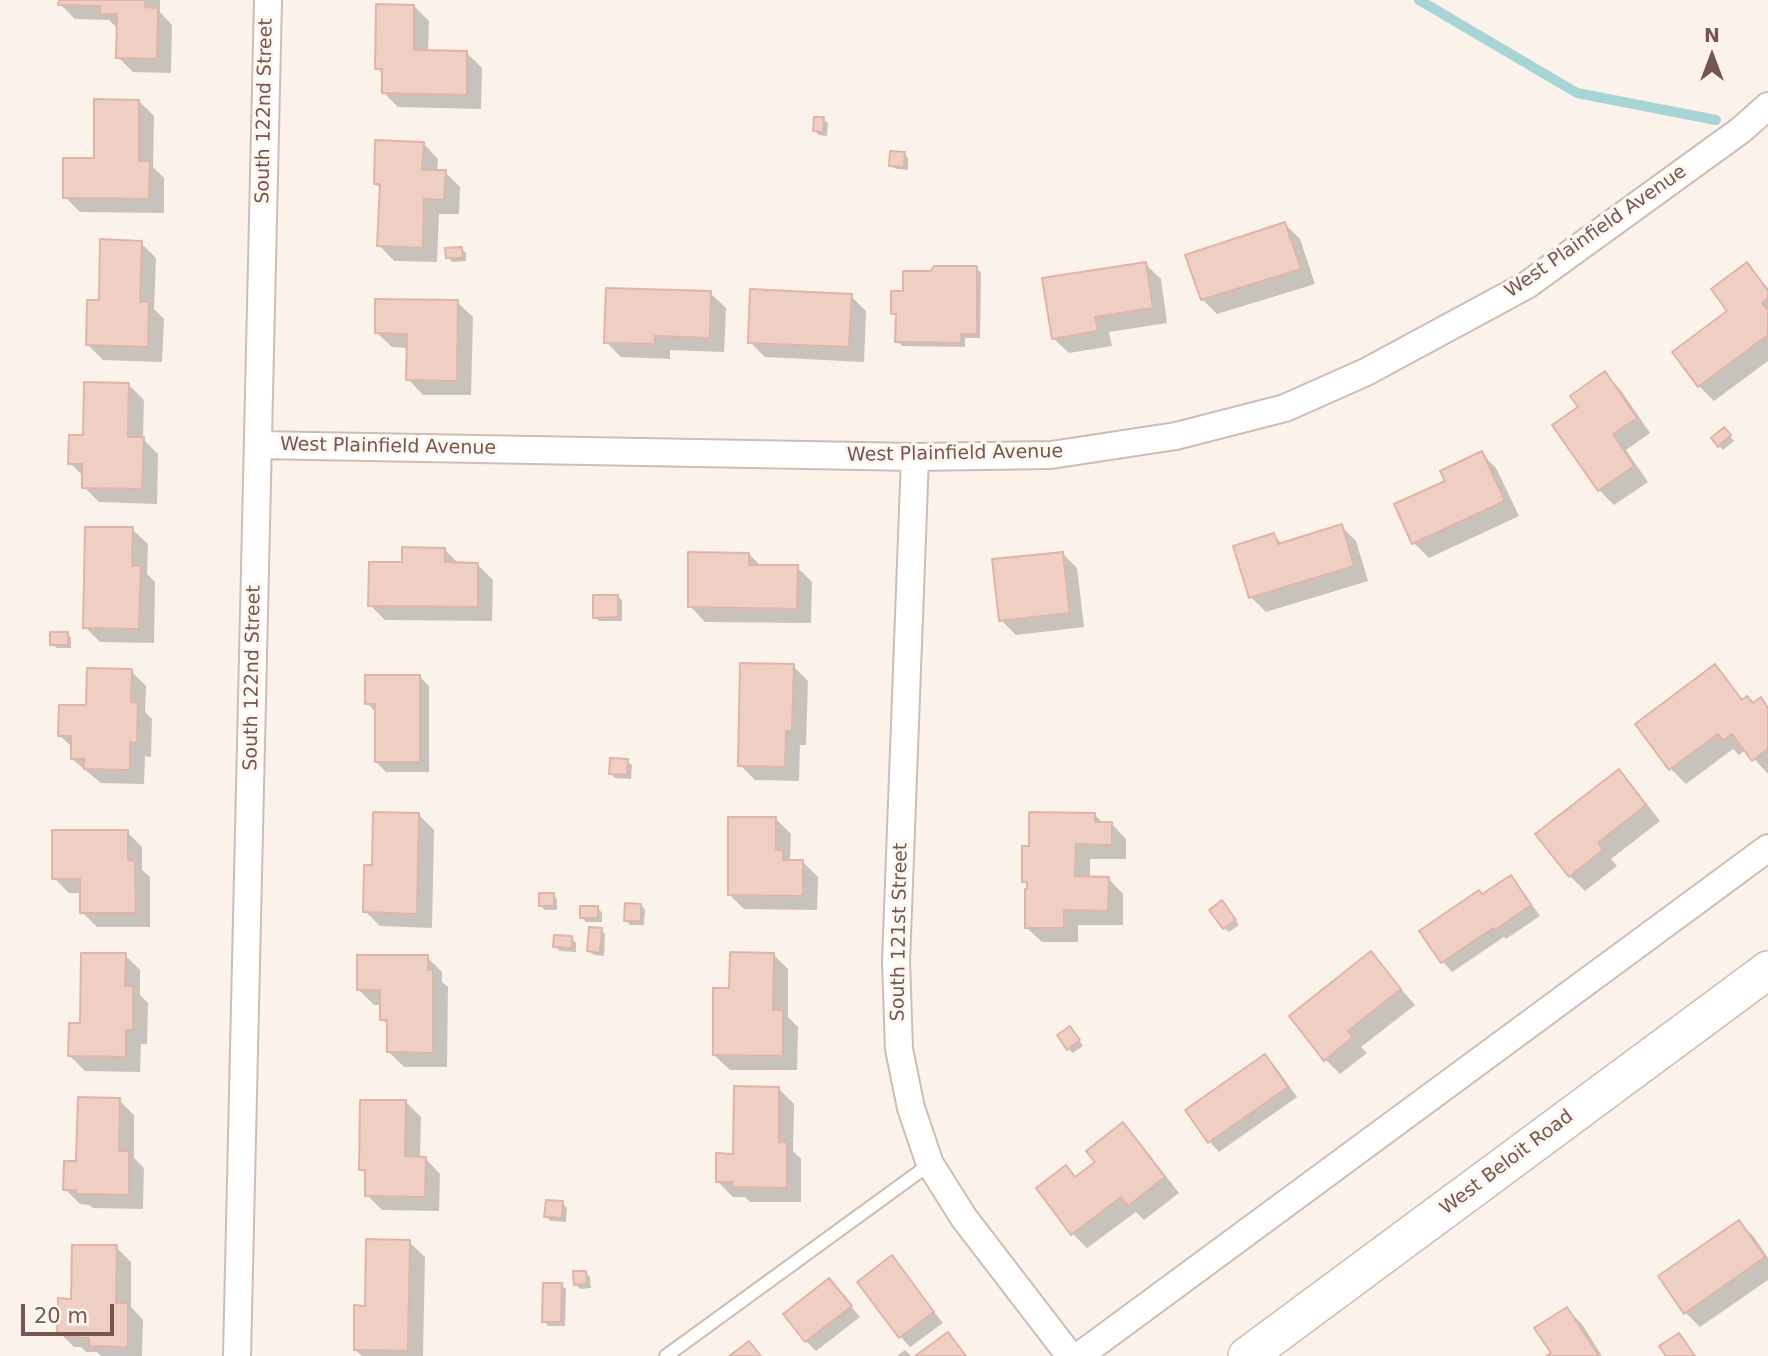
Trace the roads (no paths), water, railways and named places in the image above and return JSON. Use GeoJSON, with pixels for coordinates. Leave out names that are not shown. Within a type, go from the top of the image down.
{"type":"FeatureCollection","features":[{"type":"Feature","properties":{"kind":"main road","name":"West Beloit Road"},"geometry":{"type":"LineString","coordinates":[[1247,1356],[1768,970]]}},
{"type":"Feature","properties":{"kind":"street","name":"South 122nd Street"},"geometry":{"type":"LineString","coordinates":[[237,1356],[268,0]]}},
{"type":"Feature","properties":{"kind":"street","name":"West Plainfield Avenue"},"geometry":{"type":"LineString","coordinates":[[258,445],[915,457],[1051,456],[1176,436],[1285,408],[1366,372],[1527,285],[1741,130],[1768,106]]}},
{"type":"Feature","properties":{"kind":"street","name":"South 121st Street"},"geometry":{"type":"LineString","coordinates":[[915,457],[896,962],[899,1049],[911,1108],[930,1164],[964,1218],[1070,1356]]}},
{"type":"Feature","properties":{"kind":"street"},"geometry":{"type":"LineString","coordinates":[[1079,1356],[1768,848]]}},
{"type":"Feature","properties":{"kind":"lane"},"geometry":{"type":"LineString","coordinates":[[666,1356],[930,1164]]}},
{"type":"Feature","properties":{"kind":"waterway"},"geometry":{"type":"LineString","coordinates":[[1419,0],[1577,93],[1716,120]]}}]}
